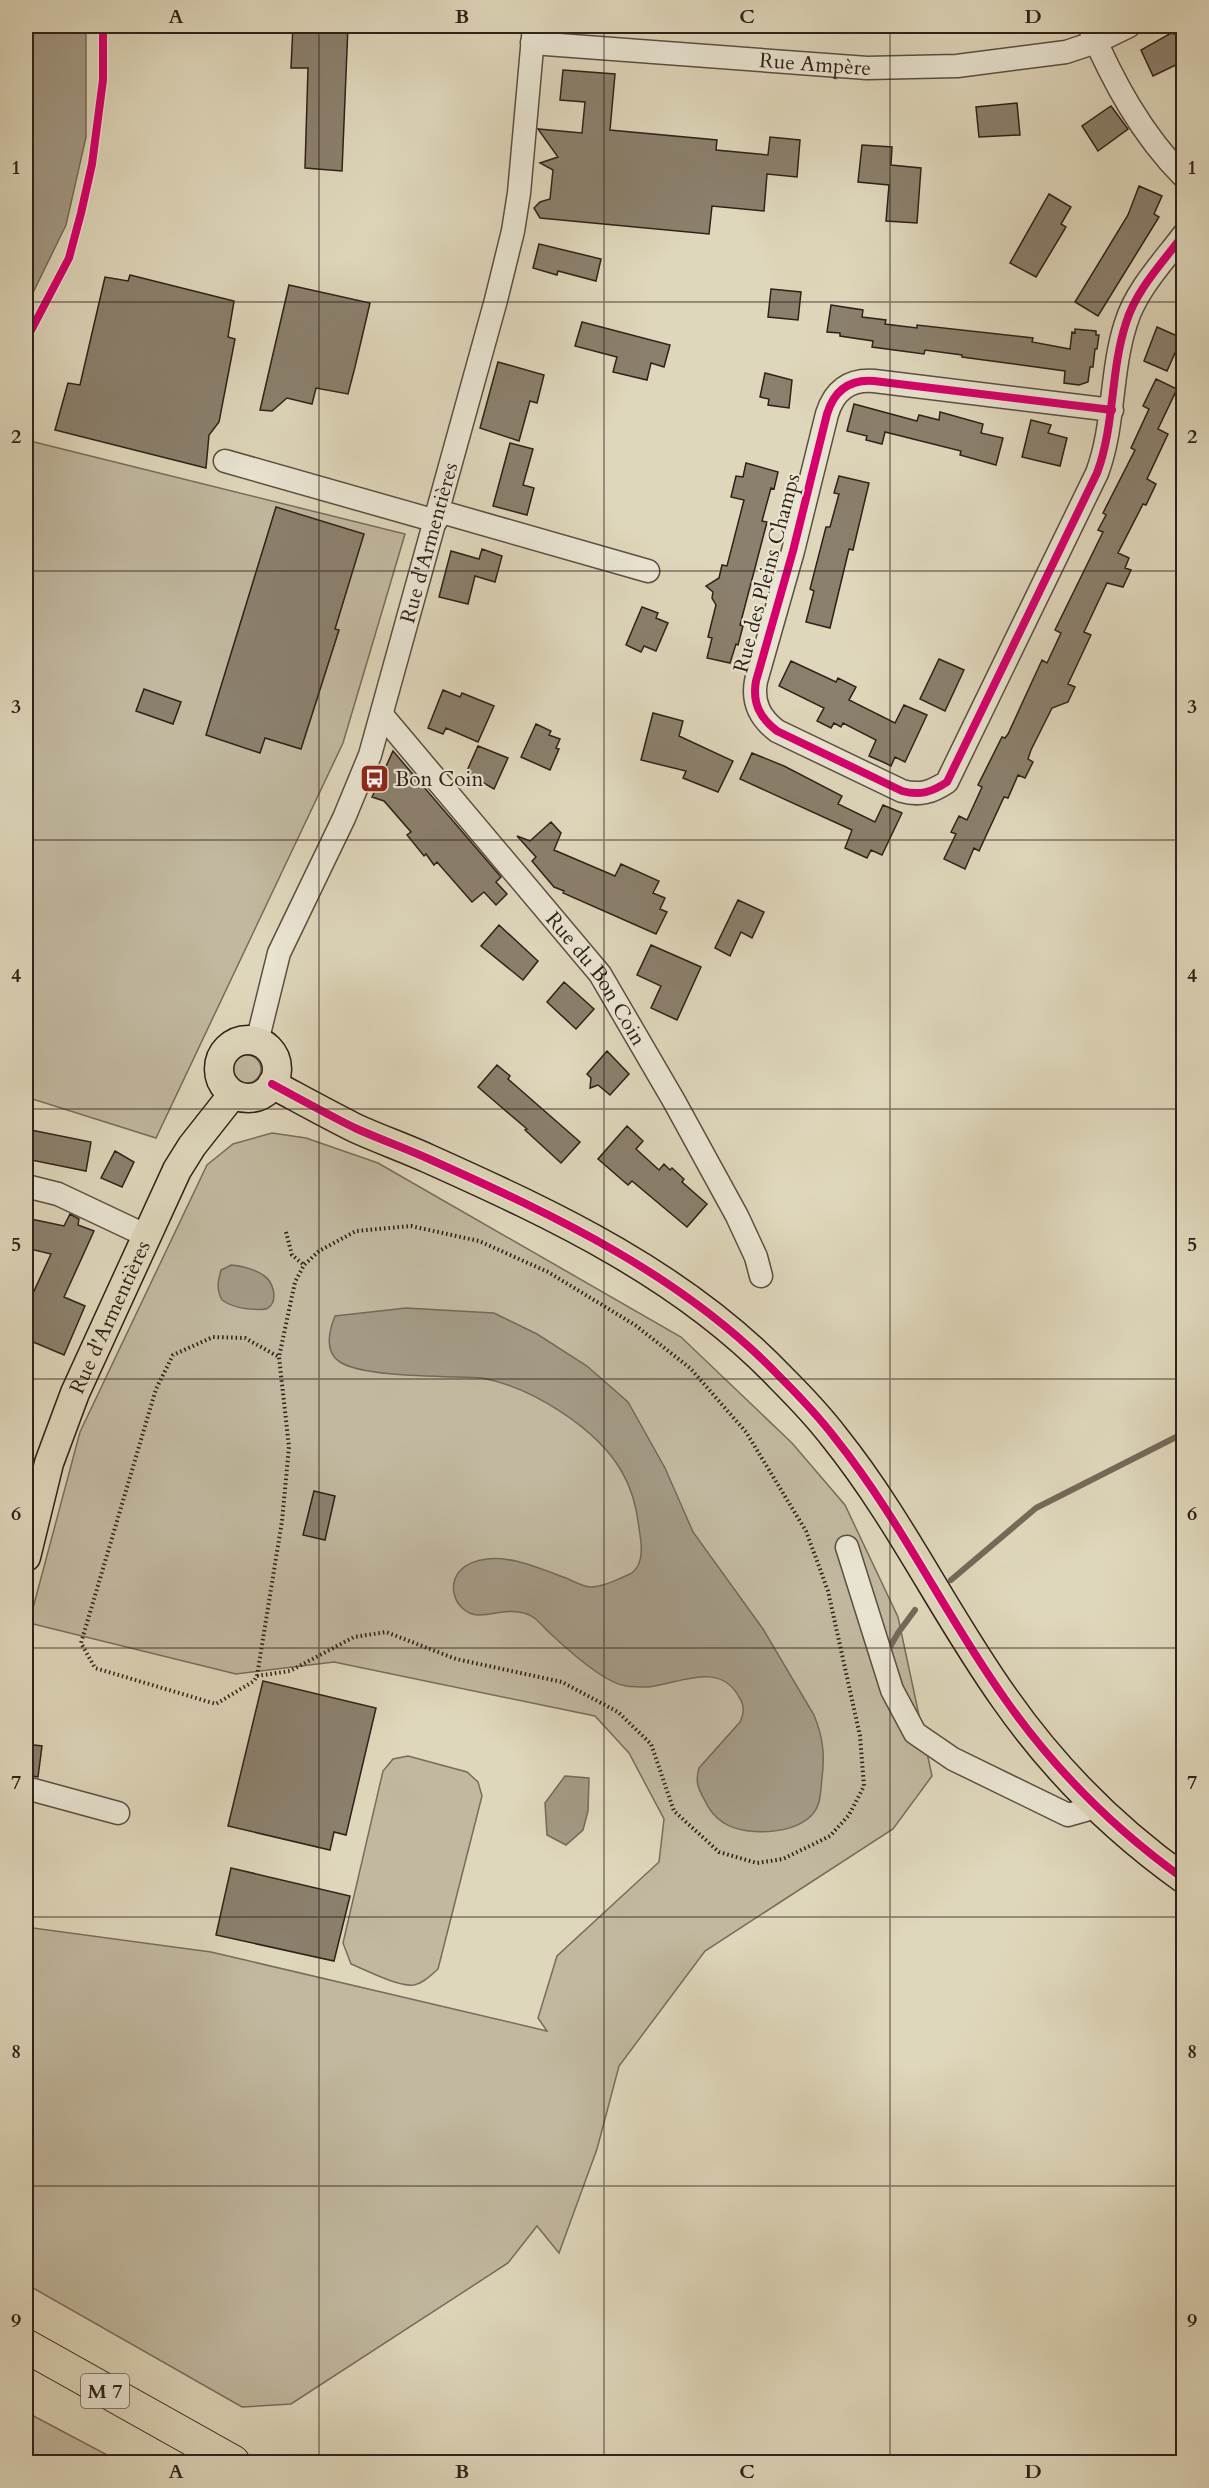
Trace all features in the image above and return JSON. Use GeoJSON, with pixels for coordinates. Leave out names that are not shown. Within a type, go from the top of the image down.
{"type":"FeatureCollection","features":[{"type":"Feature","properties":{"kind":"highway","name":"M 7"},"geometry":{"type":"LineString","coordinates":[[26,2346],[232,2463]]}},
{"type":"Feature","properties":{"kind":"main road"},"geometry":{"type":"LineString","coordinates":[[256,1042],[266,1047],[275,1059],[276,1070],[272,1084],[255,1097],[246,1098],[233,1094],[226,1089],[220,1077],[220,1060],[228,1048],[235,1043],[256,1042]]}},
{"type":"Feature","properties":{"kind":"main road"},"geometry":{"type":"LineString","coordinates":[[272,1084],[354,1127],[427,1158],[600,1242],[652,1272],[696,1302],[746,1343],[835,1438],[870,1488],[1004,1698],[1047,1754],[1096,1807],[1128,1836],[1184,1879]]}},
{"type":"Feature","properties":{"kind":"main road","name":"Rue d'Armentières"},"geometry":{"type":"LineString","coordinates":[[26,1557],[50,1463],[65,1419],[184,1158],[233,1094]]}},
{"type":"Feature","properties":{"kind":"street","name":"Rue Ampère"},"geometry":{"type":"LineString","coordinates":[[533,34],[885,69],[957,66],[1073,51],[1093,34],[1129,26]]}},
{"type":"Feature","properties":{"kind":"street","name":"Rue d'Armentières"},"geometry":{"type":"LineString","coordinates":[[256,1042],[279,953],[361,780],[382,715],[437,516],[513,231],[519,193],[533,34]]}},
{"type":"Feature","properties":{"kind":"street"},"geometry":{"type":"LineString","coordinates":[[1093,34],[1144,131],[1184,177]]}},
{"type":"Feature","properties":{"kind":"street","name":"Rue des Pleins Champs"},"geometry":{"type":"LineString","coordinates":[[1112,410],[874,381],[859,381],[838,392],[827,414],[793,551],[756,681],[754,698],[764,719],[777,731],[902,790],[920,794],[930,792],[946,782],[1091,487],[1102,459],[1112,410],[1123,334],[1128,316],[1138,297],[1184,234]]}},
{"type":"Feature","properties":{"kind":"street"},"geometry":{"type":"LineString","coordinates":[[225,461],[648,571]]}},
{"type":"Feature","properties":{"kind":"street","name":"Rue du Bon Coin"},"geometry":{"type":"LineString","coordinates":[[382,715],[579,947],[606,983],[737,1216],[756,1257],[761,1276]]}},
{"type":"Feature","properties":{"kind":"street"},"geometry":{"type":"LineString","coordinates":[[26,1186],[65,1197],[147,1236]]}},
{"type":"Feature","properties":{"kind":"street"},"geometry":{"type":"LineString","coordinates":[[847,1548],[892,1690],[915,1733],[953,1759],[1068,1815],[1096,1807]]}},
{"type":"Feature","properties":{"kind":"street"},"geometry":{"type":"LineString","coordinates":[[26,1788],[118,1813]]}},
{"type":"Feature","properties":{"kind":"path"},"geometry":{"type":"LineString","coordinates":[[257,1676],[290,1671],[354,1637],[386,1632],[456,1659],[562,1682],[618,1712],[651,1744],[674,1811],[719,1852],[757,1863],[783,1859],[830,1836],[849,1815],[864,1786],[860,1736],[828,1591],[806,1531],[746,1432],[690,1368],[635,1325],[548,1272],[479,1241],[411,1226],[356,1231],[319,1251],[304,1265],[295,1282],[279,1357],[289,1447],[282,1521],[257,1676],[254,1682],[216,1704],[94,1668],[81,1643],[156,1389],[172,1355],[213,1337],[245,1338],[279,1357]]}},
{"type":"Feature","properties":{"kind":"path"},"geometry":{"type":"LineString","coordinates":[[285,1232],[292,1255],[304,1265]]}},
{"type":"Feature","properties":{"kind":"shaded area"},"geometry":{"type":"Polygon","coordinates":[[[26,26],[86,26],[86,137],[66,225],[26,307],[26,26]]]}},
{"type":"Feature","properties":{"kind":"shaded area"},"geometry":{"type":"Polygon","coordinates":[[[26,440],[405,534],[343,743],[156,1138],[26,1097],[26,440]]]}},
{"type":"Feature","properties":{"kind":"shaded area"},"geometry":{"type":"Polygon","coordinates":[[[247,1055],[257,1059],[261,1069],[257,1079],[247,1083],[237,1079],[233,1069],[237,1059],[247,1055]]]}},
{"type":"Feature","properties":{"kind":"shaded area"},"geometry":{"type":"Polygon","coordinates":[[[272,1133],[306,1138],[378,1163],[681,1337],[792,1443],[845,1505],[898,1617],[932,1776],[893,1829],[705,1951],[619,2066],[597,2149],[559,2253],[537,2226],[508,2263],[291,2404],[242,2407],[26,2284],[26,1927],[211,1952],[547,2031],[538,2018],[557,1956],[659,1862],[664,1819],[629,1753],[595,1716],[334,1662],[236,1674],[29,1623],[80,1432],[207,1165],[233,1144],[272,1133]]]}},
{"type":"Feature","properties":{"kind":"shaded area"},"geometry":{"type":"Polygon","coordinates":[[[231,1265],[252,1269],[267,1278],[274,1296],[268,1308],[261,1310],[242,1308],[222,1300],[218,1281],[221,1270],[231,1265]]]}},
{"type":"Feature","properties":{"kind":"shaded area"},"geometry":{"type":"Polygon","coordinates":[[[406,1308],[494,1313],[537,1334],[587,1366],[628,1402],[665,1468],[693,1532],[763,1629],[814,1715],[822,1746],[820,1799],[812,1815],[802,1823],[776,1831],[747,1831],[720,1821],[709,1809],[700,1791],[697,1777],[699,1768],[740,1722],[743,1706],[731,1686],[710,1677],[698,1677],[649,1687],[617,1684],[587,1665],[529,1614],[513,1611],[480,1615],[462,1608],[456,1599],[454,1590],[455,1580],[460,1570],[471,1563],[487,1559],[507,1559],[527,1564],[588,1587],[603,1585],[631,1574],[637,1568],[641,1557],[637,1514],[629,1485],[611,1456],[580,1425],[541,1400],[521,1390],[482,1378],[387,1374],[352,1367],[335,1358],[329,1341],[335,1316],[406,1308]]]}},
{"type":"Feature","properties":{"kind":"shaded area"},"geometry":{"type":"Polygon","coordinates":[[[408,1756],[467,1772],[478,1782],[482,1796],[438,1969],[424,1981],[414,1985],[391,1981],[351,1964],[343,1943],[383,1771],[393,1759],[408,1756]]]}},
{"type":"Feature","properties":{"kind":"shaded area"},"geometry":{"type":"Polygon","coordinates":[[[565,1776],[589,1778],[588,1811],[583,1830],[566,1845],[547,1835],[545,1803],[565,1776]]]}},
{"type":"Feature","properties":{"kind":"shaded area"},"geometry":{"type":"Polygon","coordinates":[[[26,2412],[113,2458],[100,2462],[26,2462],[26,2412]]]}},
{"type":"Feature","properties":{"kind":"building"},"geometry":{"type":"Polygon","coordinates":[[[293,26],[348,26],[342,171],[305,168],[308,68],[291,68],[293,26]]]}},
{"type":"Feature","properties":{"kind":"building"},"geometry":{"type":"Polygon","coordinates":[[[1184,29],[1184,61],[1153,76],[1141,50],[1173,32],[1174,34],[1184,29]]]}},
{"type":"Feature","properties":{"kind":"building"},"geometry":{"type":"Polygon","coordinates":[[[563,70],[615,74],[610,130],[717,140],[716,150],[768,155],[770,137],[800,140],[797,177],[767,174],[764,211],[712,206],[709,234],[540,218],[534,208],[540,202],[550,199],[553,170],[540,163],[558,157],[538,129],[582,133],[585,102],[560,100],[563,70]]]}},
{"type":"Feature","properties":{"kind":"building"},"geometry":{"type":"Polygon","coordinates":[[[1017,103],[1020,135],[979,137],[976,107],[1017,103]]]}},
{"type":"Feature","properties":{"kind":"building"},"geometry":{"type":"Polygon","coordinates":[[[1111,106],[1128,129],[1098,151],[1082,126],[1111,106]]]}},
{"type":"Feature","properties":{"kind":"building"},"geometry":{"type":"Polygon","coordinates":[[[862,145],[892,147],[891,165],[921,168],[917,223],[886,221],[889,185],[858,182],[862,145]]]}},
{"type":"Feature","properties":{"kind":"building"},"geometry":{"type":"Polygon","coordinates":[[[1139,186],[1162,196],[1154,214],[1159,217],[1098,316],[1075,302],[1128,215],[1139,186]]]}},
{"type":"Feature","properties":{"kind":"building"},"geometry":{"type":"Polygon","coordinates":[[[1049,194],[1071,207],[1061,224],[1066,227],[1036,277],[1010,263],[1049,194]]]}},
{"type":"Feature","properties":{"kind":"building"},"geometry":{"type":"Polygon","coordinates":[[[539,244],[601,259],[596,281],[558,271],[557,275],[533,268],[539,244]]]}},
{"type":"Feature","properties":{"kind":"building"},"geometry":{"type":"Polygon","coordinates":[[[130,275],[234,301],[228,337],[235,339],[219,422],[209,435],[206,468],[55,430],[68,383],[80,385],[105,277],[128,281],[130,275]]]}},
{"type":"Feature","properties":{"kind":"building"},"geometry":{"type":"Polygon","coordinates":[[[289,285],[370,303],[348,394],[316,388],[312,404],[287,398],[272,411],[260,410],[289,285]]]}},
{"type":"Feature","properties":{"kind":"building"},"geometry":{"type":"Polygon","coordinates":[[[771,289],[801,292],[798,320],[768,317],[771,289]]]}},
{"type":"Feature","properties":{"kind":"building"},"geometry":{"type":"Polygon","coordinates":[[[831,305],[863,310],[862,317],[886,320],[885,324],[917,328],[917,325],[1033,338],[1032,342],[1070,349],[1072,332],[1075,333],[1075,329],[1096,331],[1096,335],[1099,335],[1088,382],[1079,385],[1064,383],[1065,371],[925,350],[924,354],[872,347],[873,341],[827,332],[831,305]]]}},
{"type":"Feature","properties":{"kind":"building"},"geometry":{"type":"Polygon","coordinates":[[[582,322],[670,345],[664,367],[651,363],[647,380],[613,372],[617,357],[575,346],[582,322]]]}},
{"type":"Feature","properties":{"kind":"building"},"geometry":{"type":"Polygon","coordinates":[[[1157,327],[1184,339],[1184,357],[1175,353],[1167,371],[1144,361],[1157,327]]]}},
{"type":"Feature","properties":{"kind":"building"},"geometry":{"type":"Polygon","coordinates":[[[498,362],[544,375],[537,403],[530,401],[519,441],[480,428],[498,362]]]}},
{"type":"Feature","properties":{"kind":"building"},"geometry":{"type":"Polygon","coordinates":[[[765,373],[792,380],[789,408],[768,405],[769,399],[760,397],[765,373]]]}},
{"type":"Feature","properties":{"kind":"building"},"geometry":{"type":"Polygon","coordinates":[[[1156,379],[1177,389],[1158,429],[1168,434],[1147,479],[1156,484],[1118,553],[1129,558],[1125,568],[1131,570],[1123,587],[1107,583],[1084,632],[1091,635],[1068,684],[1075,687],[1068,702],[1052,708],[1031,750],[1028,759],[1033,762],[1025,778],[1018,775],[1008,798],[1004,797],[979,851],[974,848],[965,869],[944,859],[956,834],[951,832],[959,816],[967,820],[982,787],[978,785],[1002,737],[1005,738],[1008,734],[1042,660],[1047,663],[1061,633],[1055,630],[1103,532],[1098,530],[1106,515],[1103,513],[1135,450],[1131,448],[1149,409],[1143,406],[1156,379]]]}},
{"type":"Feature","properties":{"kind":"building"},"geometry":{"type":"Polygon","coordinates":[[[854,404],[917,421],[919,415],[939,420],[940,412],[983,424],[981,433],[1003,438],[996,465],[960,455],[961,451],[885,432],[882,444],[866,440],[867,436],[847,431],[854,404]]]}},
{"type":"Feature","properties":{"kind":"building"},"geometry":{"type":"Polygon","coordinates":[[[1031,420],[1051,425],[1048,433],[1067,438],[1060,466],[1022,457],[1031,420]]]}},
{"type":"Feature","properties":{"kind":"building"},"geometry":{"type":"Polygon","coordinates":[[[510,443],[533,449],[523,485],[534,488],[527,515],[493,506],[510,443]]]}},
{"type":"Feature","properties":{"kind":"building"},"geometry":{"type":"Polygon","coordinates":[[[746,463],[778,472],[762,521],[767,522],[740,625],[743,626],[730,663],[707,658],[712,638],[708,637],[716,605],[712,598],[713,592],[706,586],[719,578],[722,565],[727,566],[744,500],[731,497],[736,476],[743,477],[746,463]]]}},
{"type":"Feature","properties":{"kind":"building"},"geometry":{"type":"Polygon","coordinates":[[[839,476],[869,483],[853,550],[849,549],[830,628],[806,622],[814,591],[810,589],[826,527],[830,527],[839,494],[834,493],[839,476]]]}},
{"type":"Feature","properties":{"kind":"building"},"geometry":{"type":"Polygon","coordinates":[[[276,507],[364,534],[335,629],[339,630],[301,749],[265,738],[260,753],[206,735],[276,507]]]}},
{"type":"Feature","properties":{"kind":"building"},"geometry":{"type":"Polygon","coordinates":[[[482,549],[502,556],[495,582],[475,576],[468,604],[439,597],[451,551],[479,559],[482,549]]]}},
{"type":"Feature","properties":{"kind":"building"},"geometry":{"type":"Polygon","coordinates":[[[642,607],[658,613],[656,618],[668,623],[656,651],[644,646],[641,652],[626,645],[642,607]]]}},
{"type":"Feature","properties":{"kind":"building"},"geometry":{"type":"Polygon","coordinates":[[[939,659],[964,670],[945,711],[920,699],[939,659]]]}},
{"type":"Feature","properties":{"kind":"building"},"geometry":{"type":"Polygon","coordinates":[[[791,661],[836,682],[838,678],[856,687],[849,700],[895,723],[904,705],[927,715],[905,762],[895,757],[891,766],[869,756],[876,740],[843,723],[841,727],[834,723],[831,728],[817,721],[824,708],[779,686],[791,661]]]}},
{"type":"Feature","properties":{"kind":"building"},"geometry":{"type":"Polygon","coordinates":[[[144,689],[181,702],[173,724],[136,711],[144,689]]]}},
{"type":"Feature","properties":{"kind":"building"},"geometry":{"type":"Polygon","coordinates":[[[443,690],[460,697],[462,693],[494,706],[478,742],[446,728],[443,734],[428,728],[443,690]]]}},
{"type":"Feature","properties":{"kind":"building"},"geometry":{"type":"Polygon","coordinates":[[[653,713],[683,721],[679,736],[733,761],[718,792],[683,778],[686,771],[641,760],[653,713]]]}},
{"type":"Feature","properties":{"kind":"building"},"geometry":{"type":"Polygon","coordinates":[[[536,724],[551,731],[549,735],[560,739],[556,748],[559,749],[550,770],[521,757],[536,724]]]}},
{"type":"Feature","properties":{"kind":"building"},"geometry":{"type":"Polygon","coordinates":[[[478,746],[508,758],[494,789],[466,773],[478,746]]]}},
{"type":"Feature","properties":{"kind":"building"},"geometry":{"type":"Polygon","coordinates":[[[393,751],[501,877],[496,882],[507,894],[496,905],[484,892],[472,902],[437,862],[434,865],[426,854],[424,856],[407,835],[411,832],[384,801],[372,797],[393,751]]]}},
{"type":"Feature","properties":{"kind":"building"},"geometry":{"type":"Polygon","coordinates":[[[752,753],[784,766],[842,796],[838,804],[875,822],[883,805],[902,813],[882,855],[871,850],[867,858],[845,848],[852,830],[740,779],[752,753]]]}},
{"type":"Feature","properties":{"kind":"building"},"geometry":{"type":"Polygon","coordinates":[[[551,822],[561,833],[554,850],[615,876],[621,864],[659,881],[653,893],[665,898],[660,909],[667,912],[656,934],[554,887],[532,861],[536,857],[517,836],[530,841],[551,822]]]}},
{"type":"Feature","properties":{"kind":"building"},"geometry":{"type":"Polygon","coordinates":[[[738,900],[764,912],[752,938],[741,932],[730,956],[715,948],[738,900]]]}},
{"type":"Feature","properties":{"kind":"building"},"geometry":{"type":"Polygon","coordinates":[[[499,925],[538,961],[523,980],[481,946],[499,925]]]}},
{"type":"Feature","properties":{"kind":"building"},"geometry":{"type":"Polygon","coordinates":[[[651,945],[701,967],[677,1020],[651,1008],[661,986],[637,975],[651,945]]]}},
{"type":"Feature","properties":{"kind":"building"},"geometry":{"type":"Polygon","coordinates":[[[564,982],[594,1009],[576,1029],[547,1002],[564,982]]]}},
{"type":"Feature","properties":{"kind":"building"},"geometry":{"type":"Polygon","coordinates":[[[607,1051],[629,1074],[610,1095],[598,1085],[590,1088],[591,1078],[587,1074],[607,1051]]]}},
{"type":"Feature","properties":{"kind":"building"},"geometry":{"type":"Polygon","coordinates":[[[497,1065],[510,1076],[508,1079],[580,1142],[561,1163],[525,1130],[527,1129],[478,1087],[497,1065]]]}},
{"type":"Feature","properties":{"kind":"building"},"geometry":{"type":"Polygon","coordinates":[[[627,1126],[643,1141],[636,1149],[659,1170],[664,1164],[670,1170],[672,1168],[684,1179],[682,1182],[707,1204],[687,1227],[632,1181],[628,1185],[598,1159],[627,1126]]]}},
{"type":"Feature","properties":{"kind":"building"},"geometry":{"type":"Polygon","coordinates":[[[26,1129],[91,1142],[86,1171],[26,1159],[26,1129]]]}},
{"type":"Feature","properties":{"kind":"building"},"geometry":{"type":"Polygon","coordinates":[[[115,1151],[134,1162],[122,1187],[101,1178],[115,1151]]]}},
{"type":"Feature","properties":{"kind":"building"},"geometry":{"type":"Polygon","coordinates":[[[70,1214],[79,1219],[78,1225],[94,1231],[64,1297],[85,1306],[64,1355],[26,1339],[26,1289],[34,1291],[51,1254],[26,1248],[26,1218],[64,1226],[70,1214]]]}},
{"type":"Feature","properties":{"kind":"building"},"geometry":{"type":"Polygon","coordinates":[[[314,1491],[335,1496],[325,1540],[303,1535],[314,1491]]]}},
{"type":"Feature","properties":{"kind":"building"},"geometry":{"type":"Polygon","coordinates":[[[263,1681],[376,1708],[346,1835],[334,1832],[330,1850],[228,1826],[263,1681]]]}},
{"type":"Feature","properties":{"kind":"building"},"geometry":{"type":"Polygon","coordinates":[[[26,1744],[42,1746],[38,1777],[26,1775],[26,1744]]]}},
{"type":"Feature","properties":{"kind":"building"},"geometry":{"type":"Polygon","coordinates":[[[231,1868],[350,1896],[334,1961],[216,1935],[231,1868]]]}},
{"type":"Feature","properties":{"kind":"waterway"},"geometry":{"type":"LineString","coordinates":[[951,1580],[1036,1508],[1184,1433]]}},
{"type":"Feature","properties":{"kind":"waterway"},"geometry":{"type":"LineString","coordinates":[[887,1652],[915,1610]]}},
{"type":"Feature","properties":{"kind":"cycle path"},"geometry":{"type":"LineString","coordinates":[[26,340],[69,258],[81,213],[92,164],[103,80],[103,26]]}},
{"type":"Feature","properties":{"kind":"cycle path"},"geometry":{"type":"LineString","coordinates":[[1112,410],[874,381],[850,384],[838,393],[827,414],[793,551],[756,681],[756,703],[766,721],[777,731],[902,791],[926,792],[947,782],[1097,473],[1107,436],[1110,417],[1112,398],[1117,360],[1121,342],[1136,299],[1184,234]]}},
{"type":"Feature","properties":{"kind":"cycle path"},"geometry":{"type":"LineString","coordinates":[[272,1084],[355,1128],[420,1155],[571,1226],[660,1279],[703,1309],[743,1342],[809,1407],[859,1469],[902,1534],[983,1667],[1044,1750],[1110,1819],[1133,1840],[1184,1879]]}},
{"type":"Feature","properties":{"kind":"place","name":"Bon Coin"},"geometry":{"type":"Point","coordinates":[374,779]}}]}
